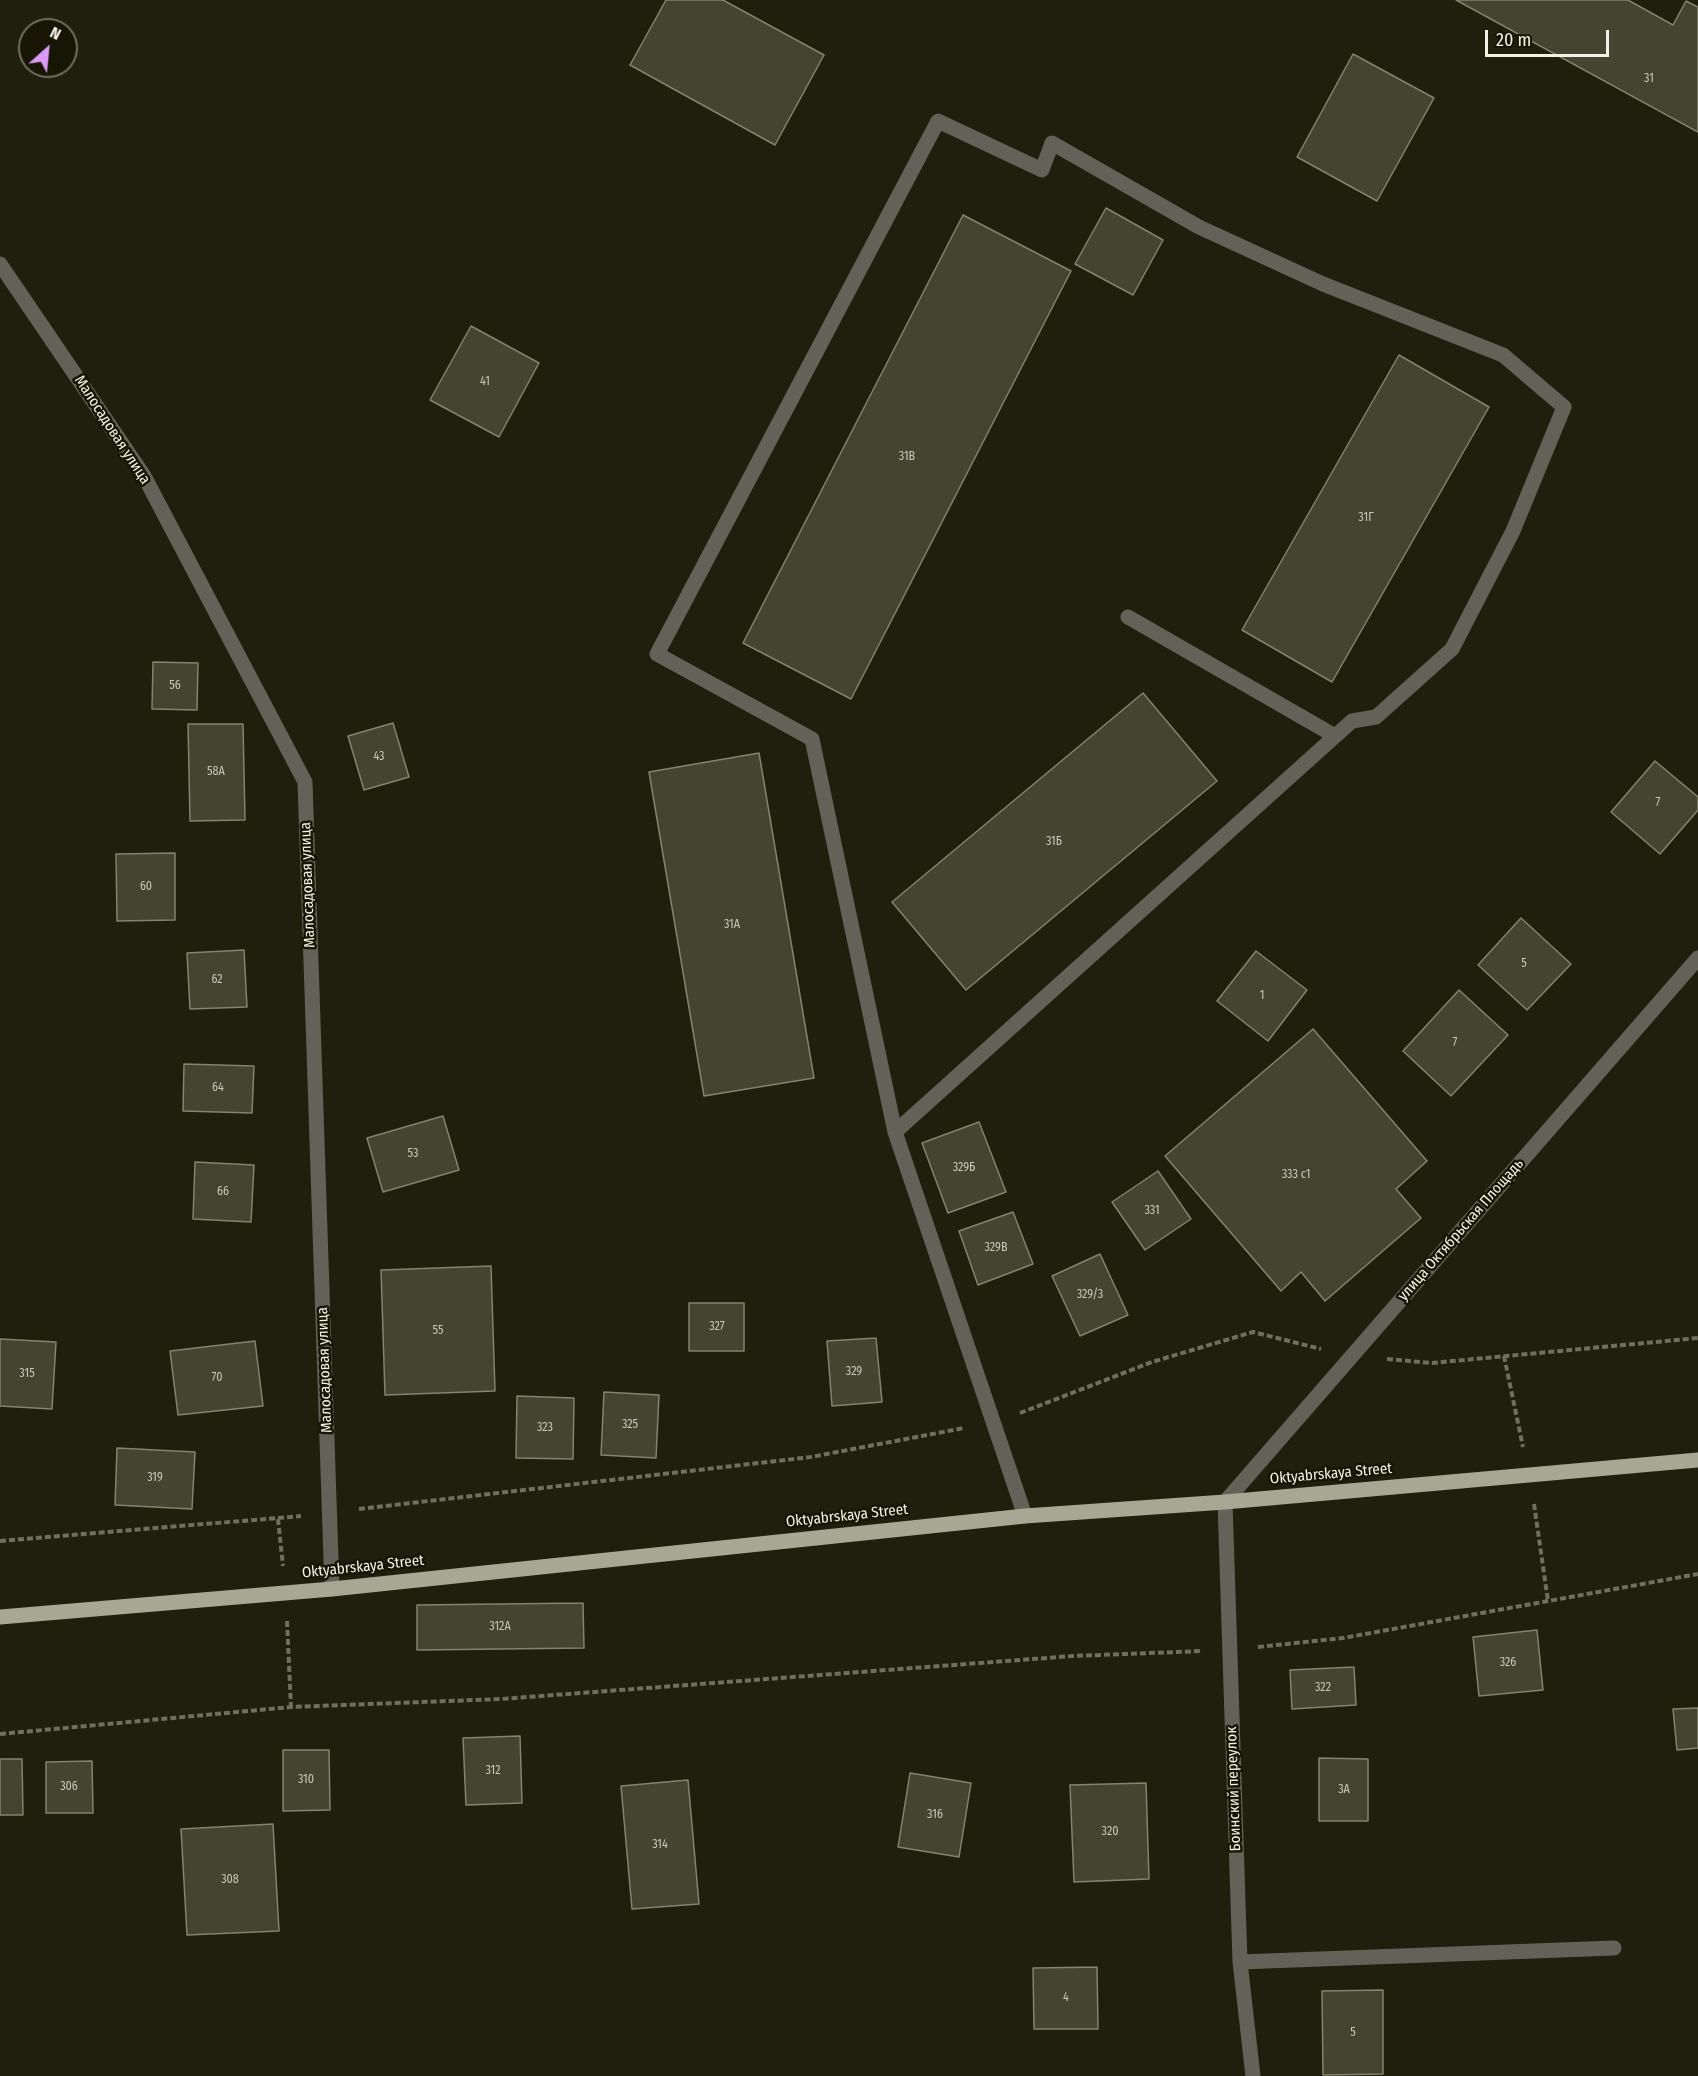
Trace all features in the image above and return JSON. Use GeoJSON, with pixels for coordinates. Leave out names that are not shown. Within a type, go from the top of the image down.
{"type":"FeatureCollection","features":[{"type":"Feature","properties":{"kind":"main road","name":"Oktyabrskaya Street"},"geometry":{"type":"LineString","coordinates":[[0,1617],[332,1589],[1025,1516],[1225,1502],[1698,1460]]}},
{"type":"Feature","properties":{"kind":"street"},"geometry":{"type":"LineString","coordinates":[[895,1132],[1352,721],[1376,717],[1452,649],[1513,531],[1564,407],[1503,355],[1323,284],[1199,227],[1052,143],[1042,170],[938,121],[657,654],[812,738],[895,1132],[1025,1516]]}},
{"type":"Feature","properties":{"kind":"street","name":"Малосадовая улица"},"geometry":{"type":"LineString","coordinates":[[0,264],[144,476],[305,782],[332,1589]]}},
{"type":"Feature","properties":{"kind":"street"},"geometry":{"type":"LineString","coordinates":[[1128,617],[1335,736]]}},
{"type":"Feature","properties":{"kind":"street","name":"улица Октябрьская Площадь"},"geometry":{"type":"LineString","coordinates":[[1225,1502],[1698,958]]}},
{"type":"Feature","properties":{"kind":"street","name":"Боинский переулок"},"geometry":{"type":"LineString","coordinates":[[1225,1502],[1240,1962],[1253,2076]]}},
{"type":"Feature","properties":{"kind":"street"},"geometry":{"type":"LineString","coordinates":[[1240,1962],[1614,1948]]}},
{"type":"Feature","properties":{"kind":"path"},"geometry":{"type":"LineString","coordinates":[[0,1541],[330,1513],[811,1457],[994,1422],[1152,1362],[1253,1332],[1352,1356],[1432,1363],[1698,1338]]}},
{"type":"Feature","properties":{"kind":"path"},"geometry":{"type":"LineString","coordinates":[[0,1734],[291,1707],[501,1699],[1073,1656],[1229,1650],[1343,1638],[1698,1574]]}},
{"type":"Feature","properties":{"kind":"building"},"geometry":{"type":"Polygon","coordinates":[[[666,0],[723,0],[824,55],[775,145],[630,65],[666,0]]]}},
{"type":"Feature","properties":{"kind":"building"},"geometry":{"type":"Polygon","coordinates":[[[1456,0],[1628,0],[1673,25],[1686,1],[1698,7],[1698,132],[1456,0]]]}},
{"type":"Feature","properties":{"kind":"building"},"geometry":{"type":"Polygon","coordinates":[[[1353,54],[1434,98],[1377,201],[1297,157],[1353,54]]]}},
{"type":"Feature","properties":{"kind":"building"},"geometry":{"type":"Polygon","coordinates":[[[1106,208],[1163,240],[1133,295],[1075,264],[1106,208]]]}},
{"type":"Feature","properties":{"kind":"building"},"geometry":{"type":"Polygon","coordinates":[[[963,215],[1071,271],[851,699],[743,643],[963,215]]]}},
{"type":"Feature","properties":{"kind":"building"},"geometry":{"type":"Polygon","coordinates":[[[471,326],[539,363],[499,437],[430,400],[471,326]]]}},
{"type":"Feature","properties":{"kind":"building"},"geometry":{"type":"Polygon","coordinates":[[[1399,355],[1489,407],[1332,682],[1242,630],[1399,355]]]}},
{"type":"Feature","properties":{"kind":"building"},"geometry":{"type":"Polygon","coordinates":[[[153,662],[198,663],[197,710],[152,709],[153,662]]]}},
{"type":"Feature","properties":{"kind":"building"},"geometry":{"type":"Polygon","coordinates":[[[1143,693],[1217,781],[966,990],[892,902],[1143,693]]]}},
{"type":"Feature","properties":{"kind":"building"},"geometry":{"type":"Polygon","coordinates":[[[393,723],[409,777],[364,790],[348,736],[393,723]]]}},
{"type":"Feature","properties":{"kind":"building"},"geometry":{"type":"Polygon","coordinates":[[[188,724],[243,724],[245,820],[190,821],[188,724]]]}},
{"type":"Feature","properties":{"kind":"building"},"geometry":{"type":"Polygon","coordinates":[[[759,753],[814,1078],[704,1096],[649,772],[759,753]]]}},
{"type":"Feature","properties":{"kind":"building"},"geometry":{"type":"Polygon","coordinates":[[[1655,761],[1698,797],[1698,810],[1660,854],[1611,812],[1655,761]]]}},
{"type":"Feature","properties":{"kind":"building"},"geometry":{"type":"Polygon","coordinates":[[[175,853],[175,920],[117,921],[116,854],[175,853]]]}},
{"type":"Feature","properties":{"kind":"building"},"geometry":{"type":"Polygon","coordinates":[[[1521,918],[1571,964],[1527,1010],[1478,965],[1521,918]]]}},
{"type":"Feature","properties":{"kind":"building"},"geometry":{"type":"Polygon","coordinates":[[[244,950],[247,1007],[190,1009],[187,953],[244,950]]]}},
{"type":"Feature","properties":{"kind":"building"},"geometry":{"type":"Polygon","coordinates":[[[1256,951],[1307,990],[1268,1041],[1217,1001],[1256,951]]]}},
{"type":"Feature","properties":{"kind":"building"},"geometry":{"type":"Polygon","coordinates":[[[1459,990],[1508,1035],[1451,1096],[1403,1051],[1459,990]]]}},
{"type":"Feature","properties":{"kind":"building"},"geometry":{"type":"Polygon","coordinates":[[[1313,1029],[1427,1161],[1396,1189],[1421,1218],[1325,1301],[1301,1272],[1281,1291],[1165,1156],[1313,1029]]]}},
{"type":"Feature","properties":{"kind":"building"},"geometry":{"type":"Polygon","coordinates":[[[184,1064],[254,1066],[252,1113],[183,1111],[184,1064]]]}},
{"type":"Feature","properties":{"kind":"building"},"geometry":{"type":"Polygon","coordinates":[[[443,1116],[459,1170],[383,1192],[367,1138],[443,1116]]]}},
{"type":"Feature","properties":{"kind":"building"},"geometry":{"type":"Polygon","coordinates":[[[979,1122],[1006,1192],[948,1213],[922,1143],[979,1122]]]}},
{"type":"Feature","properties":{"kind":"building"},"geometry":{"type":"Polygon","coordinates":[[[195,1162],[254,1165],[251,1222],[193,1219],[195,1162]]]}},
{"type":"Feature","properties":{"kind":"building"},"geometry":{"type":"Polygon","coordinates":[[[1158,1171],[1191,1219],[1145,1250],[1112,1202],[1158,1171]]]}},
{"type":"Feature","properties":{"kind":"building"},"geometry":{"type":"Polygon","coordinates":[[[1013,1212],[1033,1264],[978,1285],[959,1231],[1013,1212]]]}},
{"type":"Feature","properties":{"kind":"building"},"geometry":{"type":"Polygon","coordinates":[[[1100,1254],[1128,1315],[1080,1336],[1052,1276],[1100,1254]]]}},
{"type":"Feature","properties":{"kind":"building"},"geometry":{"type":"Polygon","coordinates":[[[491,1266],[495,1391],[385,1395],[381,1270],[491,1266]]]}},
{"type":"Feature","properties":{"kind":"building"},"geometry":{"type":"Polygon","coordinates":[[[689,1303],[744,1303],[744,1351],[689,1351],[689,1303]]]}},
{"type":"Feature","properties":{"kind":"building"},"geometry":{"type":"Polygon","coordinates":[[[876,1338],[882,1402],[832,1406],[827,1341],[876,1338]]]}},
{"type":"Feature","properties":{"kind":"building"},"geometry":{"type":"Polygon","coordinates":[[[0,1339],[56,1342],[52,1409],[0,1406],[0,1339]]]}},
{"type":"Feature","properties":{"kind":"building"},"geometry":{"type":"Polygon","coordinates":[[[255,1341],[263,1406],[178,1415],[170,1351],[255,1341]]]}},
{"type":"Feature","properties":{"kind":"building"},"geometry":{"type":"Polygon","coordinates":[[[604,1392],[659,1395],[656,1458],[601,1455],[604,1392]]]}},
{"type":"Feature","properties":{"kind":"building"},"geometry":{"type":"Polygon","coordinates":[[[517,1396],[574,1398],[573,1459],[516,1458],[517,1396]]]}},
{"type":"Feature","properties":{"kind":"building"},"geometry":{"type":"Polygon","coordinates":[[[117,1448],[195,1452],[192,1509],[115,1505],[117,1448]]]}},
{"type":"Feature","properties":{"kind":"building"},"geometry":{"type":"Polygon","coordinates":[[[583,1603],[584,1648],[417,1650],[417,1605],[583,1603]]]}},
{"type":"Feature","properties":{"kind":"building"},"geometry":{"type":"Polygon","coordinates":[[[1537,1630],[1543,1690],[1479,1696],[1473,1637],[1537,1630]]]}},
{"type":"Feature","properties":{"kind":"building"},"geometry":{"type":"Polygon","coordinates":[[[1354,1667],[1356,1705],[1292,1709],[1290,1670],[1354,1667]]]}},
{"type":"Feature","properties":{"kind":"building"},"geometry":{"type":"Polygon","coordinates":[[[1698,1708],[1698,1748],[1677,1750],[1673,1709],[1698,1708]]]}},
{"type":"Feature","properties":{"kind":"building"},"geometry":{"type":"Polygon","coordinates":[[[520,1736],[522,1803],[466,1805],[463,1738],[520,1736]]]}},
{"type":"Feature","properties":{"kind":"building"},"geometry":{"type":"Polygon","coordinates":[[[283,1750],[329,1750],[330,1810],[283,1811],[283,1750]]]}},
{"type":"Feature","properties":{"kind":"building"},"geometry":{"type":"Polygon","coordinates":[[[1319,1758],[1368,1759],[1368,1821],[1319,1821],[1319,1758]]]}},
{"type":"Feature","properties":{"kind":"building"},"geometry":{"type":"Polygon","coordinates":[[[0,1759],[22,1759],[23,1815],[0,1815],[0,1759]]]}},
{"type":"Feature","properties":{"kind":"building"},"geometry":{"type":"Polygon","coordinates":[[[92,1761],[93,1813],[46,1813],[46,1762],[92,1761]]]}},
{"type":"Feature","properties":{"kind":"building"},"geometry":{"type":"Polygon","coordinates":[[[910,1773],[971,1783],[959,1857],[898,1847],[910,1773]]]}},
{"type":"Feature","properties":{"kind":"building"},"geometry":{"type":"Polygon","coordinates":[[[688,1780],[699,1904],[632,1909],[621,1786],[688,1780]]]}},
{"type":"Feature","properties":{"kind":"building"},"geometry":{"type":"Polygon","coordinates":[[[1146,1783],[1149,1879],[1074,1882],[1070,1785],[1146,1783]]]}},
{"type":"Feature","properties":{"kind":"building"},"geometry":{"type":"Polygon","coordinates":[[[273,1824],[279,1931],[187,1935],[181,1829],[273,1824]]]}},
{"type":"Feature","properties":{"kind":"building"},"geometry":{"type":"Polygon","coordinates":[[[1097,1967],[1098,2029],[1034,2029],[1033,1968],[1097,1967]]]}},
{"type":"Feature","properties":{"kind":"building"},"geometry":{"type":"Polygon","coordinates":[[[1383,1990],[1383,2074],[1323,2075],[1322,1991],[1383,1990]]]}}]}
